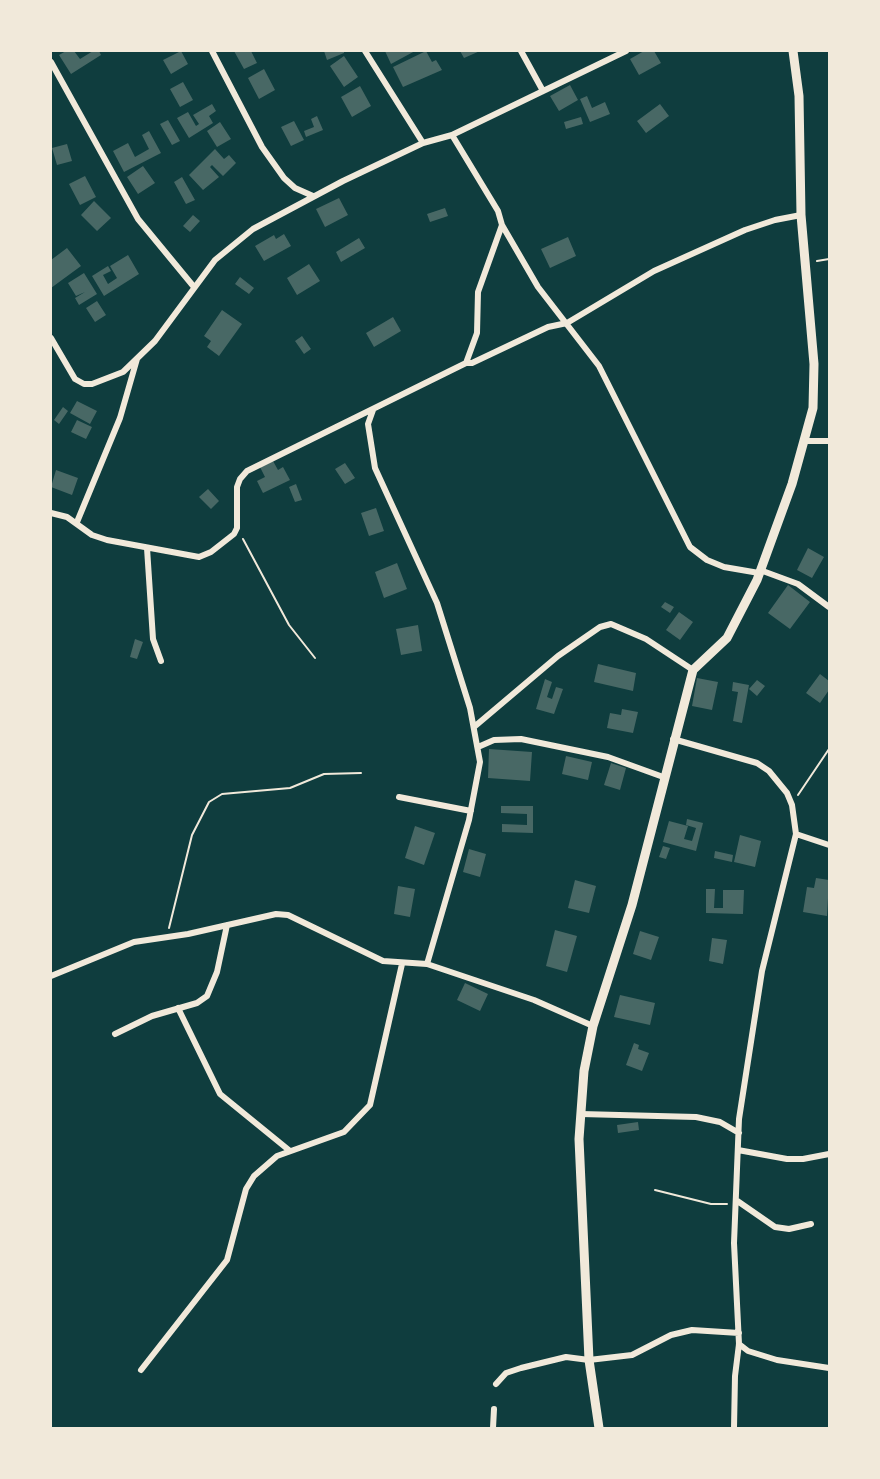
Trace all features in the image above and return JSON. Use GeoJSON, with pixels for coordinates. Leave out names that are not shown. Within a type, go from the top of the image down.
{"type":"FeatureCollection","features":[{"type":"Feature","properties":{"kind":"street"},"geometry":{"type":"LineString","coordinates":[[212,51],[268,154],[295,188],[313,196]]}},
{"type":"Feature","properties":{"kind":"street"},"geometry":{"type":"LineString","coordinates":[[365,51],[423,143]]}},
{"type":"Feature","properties":{"kind":"street"},"geometry":{"type":"LineString","coordinates":[[521,51],[543,91]]}},
{"type":"Feature","properties":{"kind":"street"},"geometry":{"type":"LineString","coordinates":[[51,338],[75,379],[84,384],[92,384],[123,372],[155,341],[194,287],[235,242],[313,196],[423,143],[453,135],[626,51]]}},
{"type":"Feature","properties":{"kind":"street"},"geometry":{"type":"LineString","coordinates":[[599,1428],[589,1360],[579,1139],[584,1071],[593,1026],[632,905],[666,778],[673,739],[693,670],[727,638],[759,572],[792,484],[813,408],[814,364],[801,214],[799,96],[792,51]]}},
{"type":"Feature","properties":{"kind":"street"},"geometry":{"type":"LineString","coordinates":[[51,62],[138,219],[194,287]]}},
{"type":"Feature","properties":{"kind":"street"},"geometry":{"type":"LineString","coordinates":[[453,135],[498,211],[502,225],[538,286],[599,366],[690,547],[707,560],[724,567],[759,572],[798,584],[829,607]]}},
{"type":"Feature","properties":{"kind":"street"},"geometry":{"type":"LineString","coordinates":[[51,513],[77,522],[92,535],[198,557],[229,541],[237,528],[237,487],[247,471],[466,363],[472,363],[548,327],[567,323],[654,271],[745,230],[801,214]]}},
{"type":"Feature","properties":{"kind":"street"},"geometry":{"type":"LineString","coordinates":[[466,363],[477,333],[478,292],[502,225]]}},
{"type":"Feature","properties":{"kind":"street"},"geometry":{"type":"LineString","coordinates":[[77,522],[120,418],[138,359]]}},
{"type":"Feature","properties":{"kind":"street"},"geometry":{"type":"LineString","coordinates":[[374,410],[368,424],[375,468],[437,603],[478,747],[479,772],[471,811],[427,964]]}},
{"type":"Feature","properties":{"kind":"street"},"geometry":{"type":"LineString","coordinates":[[804,441],[829,441]]}},
{"type":"Feature","properties":{"kind":"street"},"geometry":{"type":"LineString","coordinates":[[147,548],[153,639],[161,661]]}},
{"type":"Feature","properties":{"kind":"street"},"geometry":{"type":"LineString","coordinates":[[474,727],[558,656],[600,627],[611,624],[646,639],[693,670]]}},
{"type":"Feature","properties":{"kind":"street"},"geometry":{"type":"LineString","coordinates":[[478,747],[494,740],[521,739],[608,757],[666,778]]}},
{"type":"Feature","properties":{"kind":"street"},"geometry":{"type":"LineString","coordinates":[[673,739],[756,763],[779,781],[792,805],[796,834],[762,971],[739,1134],[734,1243],[739,1344],[735,1376],[734,1428]]}},
{"type":"Feature","properties":{"kind":"street"},"geometry":{"type":"LineString","coordinates":[[399,797],[471,811]]}},
{"type":"Feature","properties":{"kind":"street"},"geometry":{"type":"LineString","coordinates":[[796,834],[829,845]]}},
{"type":"Feature","properties":{"kind":"street"},"geometry":{"type":"LineString","coordinates":[[51,976],[134,942],[228,926],[276,914],[288,915],[368,955],[402,964],[427,964],[534,1000],[593,1026]]}},
{"type":"Feature","properties":{"kind":"street"},"geometry":{"type":"LineString","coordinates":[[115,1034],[152,1016],[197,1003],[207,996],[217,972],[228,926]]}},
{"type":"Feature","properties":{"kind":"street"},"geometry":{"type":"LineString","coordinates":[[141,1370],[227,1260],[246,1189],[254,1176],[277,1156],[344,1132],[370,1105],[402,964]]}},
{"type":"Feature","properties":{"kind":"street"},"geometry":{"type":"LineString","coordinates":[[178,1008],[220,1094],[290,1151]]}},
{"type":"Feature","properties":{"kind":"street"},"geometry":{"type":"LineString","coordinates":[[581,1114],[696,1117],[720,1122],[739,1134]]}},
{"type":"Feature","properties":{"kind":"street"},"geometry":{"type":"LineString","coordinates":[[738,1150],[787,1159],[804,1159],[829,1154]]}},
{"type":"Feature","properties":{"kind":"street"},"geometry":{"type":"LineString","coordinates":[[736,1202],[776,1227],[789,1229],[811,1224]]}},
{"type":"Feature","properties":{"kind":"street"},"geometry":{"type":"LineString","coordinates":[[496,1384],[511,1371],[542,1362],[566,1357],[589,1360],[632,1355],[671,1335],[693,1330],[739,1333]]}},
{"type":"Feature","properties":{"kind":"street"},"geometry":{"type":"LineString","coordinates":[[739,1344],[748,1351],[777,1360],[829,1368]]}},
{"type":"Feature","properties":{"kind":"street"},"geometry":{"type":"LineString","coordinates":[[493,1428],[494,1409]]}},
{"type":"Feature","properties":{"kind":"path"},"geometry":{"type":"LineString","coordinates":[[805,262],[829,260]]}},
{"type":"Feature","properties":{"kind":"path"},"geometry":{"type":"LineString","coordinates":[[237,528],[289,625],[315,658]]}},
{"type":"Feature","properties":{"kind":"path"},"geometry":{"type":"LineString","coordinates":[[792,805],[829,749]]}},
{"type":"Feature","properties":{"kind":"path"},"geometry":{"type":"LineString","coordinates":[[167,936],[192,835],[209,802],[222,794],[290,788],[324,774],[361,773]]}},
{"type":"Feature","properties":{"kind":"path"},"geometry":{"type":"LineString","coordinates":[[655,1190],[711,1204],[736,1202]]}},
{"type":"Feature","properties":{"kind":"building"},"geometry":{"type":"Polygon","coordinates":[[[66,51],[74,51],[80,59],[93,51],[99,51],[101,55],[71,74],[59,55],[66,51]]]}},
{"type":"Feature","properties":{"kind":"building"},"geometry":{"type":"Polygon","coordinates":[[[181,51],[188,64],[171,74],[163,60],[181,51]]]}},
{"type":"Feature","properties":{"kind":"building"},"geometry":{"type":"Polygon","coordinates":[[[234,51],[251,51],[257,63],[244,69],[234,51]]]}},
{"type":"Feature","properties":{"kind":"building"},"geometry":{"type":"Polygon","coordinates":[[[324,51],[344,51],[344,53],[327,60],[324,51]]]}},
{"type":"Feature","properties":{"kind":"building"},"geometry":{"type":"Polygon","coordinates":[[[385,51],[415,51],[391,64],[385,51]]]}},
{"type":"Feature","properties":{"kind":"building"},"geometry":{"type":"Polygon","coordinates":[[[426,51],[432,62],[436,60],[442,70],[403,87],[393,67],[426,51]]]}},
{"type":"Feature","properties":{"kind":"building"},"geometry":{"type":"Polygon","coordinates":[[[460,51],[480,51],[464,58],[460,51]]]}},
{"type":"Feature","properties":{"kind":"building"},"geometry":{"type":"Polygon","coordinates":[[[644,51],[654,51],[661,63],[639,75],[630,59],[644,51]]]}},
{"type":"Feature","properties":{"kind":"building"},"geometry":{"type":"Polygon","coordinates":[[[344,56],[358,77],[344,87],[330,66],[344,56]]]}},
{"type":"Feature","properties":{"kind":"building"},"geometry":{"type":"Polygon","coordinates":[[[264,69],[275,90],[259,99],[248,78],[264,69]]]}},
{"type":"Feature","properties":{"kind":"building"},"geometry":{"type":"Polygon","coordinates":[[[183,82],[193,100],[180,107],[170,89],[183,82]]]}},
{"type":"Feature","properties":{"kind":"building"},"geometry":{"type":"Polygon","coordinates":[[[570,85],[578,100],[559,111],[550,96],[570,85]]]}},
{"type":"Feature","properties":{"kind":"building"},"geometry":{"type":"Polygon","coordinates":[[[360,86],[371,106],[352,117],[341,97],[360,86]]]}},
{"type":"Feature","properties":{"kind":"building"},"geometry":{"type":"Polygon","coordinates":[[[587,96],[592,108],[605,102],[610,114],[590,122],[580,99],[587,96]]]}},
{"type":"Feature","properties":{"kind":"building"},"geometry":{"type":"Polygon","coordinates":[[[212,104],[216,111],[209,116],[213,123],[189,138],[177,118],[188,112],[196,126],[199,124],[193,115],[212,104]]]}},
{"type":"Feature","properties":{"kind":"building"},"geometry":{"type":"Polygon","coordinates":[[[660,104],[669,116],[646,133],[637,121],[660,104]]]}},
{"type":"Feature","properties":{"kind":"building"},"geometry":{"type":"Polygon","coordinates":[[[317,116],[323,130],[306,137],[304,131],[314,127],[311,119],[317,116]]]}},
{"type":"Feature","properties":{"kind":"building"},"geometry":{"type":"Polygon","coordinates":[[[581,117],[583,124],[566,129],[564,122],[581,117]]]}},
{"type":"Feature","properties":{"kind":"building"},"geometry":{"type":"Polygon","coordinates":[[[168,120],[180,141],[172,145],[160,124],[168,120]]]}},
{"type":"Feature","properties":{"kind":"building"},"geometry":{"type":"Polygon","coordinates":[[[294,121],[304,140],[291,146],[281,127],[294,121]]]}},
{"type":"Feature","properties":{"kind":"building"},"geometry":{"type":"Polygon","coordinates":[[[220,122],[231,139],[217,147],[207,131],[220,122]]]}},
{"type":"Feature","properties":{"kind":"building"},"geometry":{"type":"Polygon","coordinates":[[[149,131],[161,153],[124,172],[113,151],[128,143],[135,157],[149,149],[142,135],[149,131]]]}},
{"type":"Feature","properties":{"kind":"building"},"geometry":{"type":"Polygon","coordinates":[[[67,144],[72,161],[57,165],[52,148],[67,144]]]}},
{"type":"Feature","properties":{"kind":"building"},"geometry":{"type":"Polygon","coordinates":[[[215,149],[224,159],[229,155],[236,163],[223,176],[212,165],[210,167],[219,177],[203,190],[189,175],[215,149]]]}},
{"type":"Feature","properties":{"kind":"building"},"geometry":{"type":"Polygon","coordinates":[[[143,166],[155,183],[138,194],[127,177],[143,166]]]}},
{"type":"Feature","properties":{"kind":"building"},"geometry":{"type":"Polygon","coordinates":[[[85,176],[96,197],[80,205],[69,184],[85,176]]]}},
{"type":"Feature","properties":{"kind":"building"},"geometry":{"type":"Polygon","coordinates":[[[182,177],[195,200],[186,204],[174,182],[182,177]]]}},
{"type":"Feature","properties":{"kind":"building"},"geometry":{"type":"Polygon","coordinates":[[[339,198],[348,215],[325,227],[316,209],[339,198]]]}},
{"type":"Feature","properties":{"kind":"building"},"geometry":{"type":"Polygon","coordinates":[[[94,201],[111,218],[97,231],[81,215],[94,201]]]}},
{"type":"Feature","properties":{"kind":"building"},"geometry":{"type":"Polygon","coordinates":[[[445,208],[448,216],[430,222],[427,214],[445,208]]]}},
{"type":"Feature","properties":{"kind":"building"},"geometry":{"type":"Polygon","coordinates":[[[193,215],[200,221],[190,232],[183,226],[193,215]]]}},
{"type":"Feature","properties":{"kind":"building"},"geometry":{"type":"Polygon","coordinates":[[[284,234],[291,246],[264,261],[255,246],[274,235],[276,239],[284,234]]]}},
{"type":"Feature","properties":{"kind":"building"},"geometry":{"type":"Polygon","coordinates":[[[568,237],[576,256],[550,268],[541,249],[568,237]]]}},
{"type":"Feature","properties":{"kind":"building"},"geometry":{"type":"Polygon","coordinates":[[[359,238],[365,248],[341,262],[336,252],[359,238]]]}},
{"type":"Feature","properties":{"kind":"building"},"geometry":{"type":"Polygon","coordinates":[[[67,248],[81,266],[51,288],[51,260],[67,248]]]}},
{"type":"Feature","properties":{"kind":"building"},"geometry":{"type":"Polygon","coordinates":[[[128,255],[139,274],[104,296],[92,276],[108,266],[111,271],[103,275],[108,284],[117,278],[110,266],[128,255]]]}},
{"type":"Feature","properties":{"kind":"building"},"geometry":{"type":"Polygon","coordinates":[[[309,264],[320,281],[297,295],[287,278],[309,264]]]}},
{"type":"Feature","properties":{"kind":"building"},"geometry":{"type":"Polygon","coordinates":[[[84,273],[97,294],[79,305],[75,298],[85,292],[76,296],[68,283],[84,273]]]}},
{"type":"Feature","properties":{"kind":"building"},"geometry":{"type":"Polygon","coordinates":[[[240,277],[254,288],[249,294],[235,284],[240,277]]]}},
{"type":"Feature","properties":{"kind":"building"},"geometry":{"type":"Polygon","coordinates":[[[97,301],[106,315],[95,322],[86,308],[97,301]]]}},
{"type":"Feature","properties":{"kind":"building"},"geometry":{"type":"Polygon","coordinates":[[[222,310],[242,324],[219,356],[207,347],[211,341],[204,336],[222,310]]]}},
{"type":"Feature","properties":{"kind":"building"},"geometry":{"type":"Polygon","coordinates":[[[393,317],[401,331],[374,347],[366,333],[393,317]]]}},
{"type":"Feature","properties":{"kind":"building"},"geometry":{"type":"Polygon","coordinates":[[[302,336],[311,349],[304,354],[295,341],[302,336]]]}},
{"type":"Feature","properties":{"kind":"building"},"geometry":{"type":"Polygon","coordinates":[[[77,401],[97,411],[90,424],[70,413],[77,401]]]}},
{"type":"Feature","properties":{"kind":"building"},"geometry":{"type":"Polygon","coordinates":[[[63,407],[68,411],[59,424],[54,420],[63,407]]]}},
{"type":"Feature","properties":{"kind":"building"},"geometry":{"type":"Polygon","coordinates":[[[77,420],[92,427],[86,439],[71,432],[77,420]]]}},
{"type":"Feature","properties":{"kind":"building"},"geometry":{"type":"Polygon","coordinates":[[[273,461],[278,470],[283,467],[290,480],[263,493],[257,481],[265,477],[260,467],[273,461]]]}},
{"type":"Feature","properties":{"kind":"building"},"geometry":{"type":"Polygon","coordinates":[[[345,463],[355,478],[345,484],[335,469],[345,463]]]}},
{"type":"Feature","properties":{"kind":"building"},"geometry":{"type":"Polygon","coordinates":[[[56,470],[78,478],[72,495],[51,487],[56,470]]]}},
{"type":"Feature","properties":{"kind":"building"},"geometry":{"type":"Polygon","coordinates":[[[296,484],[302,500],[295,502],[289,487],[296,484]]]}},
{"type":"Feature","properties":{"kind":"building"},"geometry":{"type":"Polygon","coordinates":[[[208,489],[219,501],[211,509],[199,497],[208,489]]]}},
{"type":"Feature","properties":{"kind":"building"},"geometry":{"type":"Polygon","coordinates":[[[376,508],[384,531],[369,536],[361,513],[376,508]]]}},
{"type":"Feature","properties":{"kind":"building"},"geometry":{"type":"Polygon","coordinates":[[[808,548],[824,557],[812,578],[797,570],[808,548]]]}},
{"type":"Feature","properties":{"kind":"building"},"geometry":{"type":"Polygon","coordinates":[[[397,563],[407,589],[384,598],[375,572],[397,563]]]}},
{"type":"Feature","properties":{"kind":"building"},"geometry":{"type":"Polygon","coordinates":[[[788,585],[810,602],[790,629],[768,613],[788,585]]]}},
{"type":"Feature","properties":{"kind":"building"},"geometry":{"type":"Polygon","coordinates":[[[665,602],[674,607],[670,613],[661,607],[665,602]]]}},
{"type":"Feature","properties":{"kind":"building"},"geometry":{"type":"Polygon","coordinates":[[[679,612],[693,622],[680,640],[666,630],[679,612]]]}},
{"type":"Feature","properties":{"kind":"building"},"geometry":{"type":"Polygon","coordinates":[[[418,625],[422,651],[401,655],[396,629],[418,625]]]}},
{"type":"Feature","properties":{"kind":"building"},"geometry":{"type":"Polygon","coordinates":[[[135,639],[143,642],[137,659],[130,657],[135,639]]]}},
{"type":"Feature","properties":{"kind":"building"},"geometry":{"type":"Polygon","coordinates":[[[598,664],[636,673],[633,691],[594,682],[598,664]]]}},
{"type":"Feature","properties":{"kind":"building"},"geometry":{"type":"Polygon","coordinates":[[[820,674],[829,681],[829,690],[820,703],[806,693],[820,674]]]}},
{"type":"Feature","properties":{"kind":"building"},"geometry":{"type":"Polygon","coordinates":[[[697,678],[718,682],[712,710],[692,706],[697,678]]]}},
{"type":"Feature","properties":{"kind":"building"},"geometry":{"type":"Polygon","coordinates":[[[545,679],[552,682],[547,697],[552,699],[556,687],[563,689],[554,714],[536,709],[545,679]]]}},
{"type":"Feature","properties":{"kind":"building"},"geometry":{"type":"Polygon","coordinates":[[[757,680],[765,686],[757,696],[749,689],[757,680]]]}},
{"type":"Feature","properties":{"kind":"building"},"geometry":{"type":"Polygon","coordinates":[[[733,682],[749,685],[742,723],[733,721],[738,692],[732,691],[733,682]]]}},
{"type":"Feature","properties":{"kind":"building"},"geometry":{"type":"Polygon","coordinates":[[[622,709],[638,712],[633,733],[607,728],[610,713],[621,715],[622,709]]]}},
{"type":"Feature","properties":{"kind":"building"},"geometry":{"type":"Polygon","coordinates":[[[489,749],[532,752],[530,781],[488,778],[489,749]]]}},
{"type":"Feature","properties":{"kind":"building"},"geometry":{"type":"Polygon","coordinates":[[[566,756],[592,762],[588,780],[562,774],[566,756]]]}},
{"type":"Feature","properties":{"kind":"building"},"geometry":{"type":"Polygon","coordinates":[[[611,763],[626,768],[620,790],[604,785],[611,763]]]}},
{"type":"Feature","properties":{"kind":"building"},"geometry":{"type":"Polygon","coordinates":[[[501,806],[533,806],[533,833],[502,832],[502,824],[527,825],[527,814],[501,813],[501,806]]]}},
{"type":"Feature","properties":{"kind":"building"},"geometry":{"type":"Polygon","coordinates":[[[687,819],[703,823],[696,851],[663,842],[669,821],[688,826],[684,839],[692,841],[696,828],[686,825],[687,819]]]}},
{"type":"Feature","properties":{"kind":"building"},"geometry":{"type":"Polygon","coordinates":[[[415,826],[435,833],[424,865],[405,858],[415,826]]]}},
{"type":"Feature","properties":{"kind":"building"},"geometry":{"type":"Polygon","coordinates":[[[740,835],[761,841],[755,867],[734,862],[740,835]]]}},
{"type":"Feature","properties":{"kind":"building"},"geometry":{"type":"Polygon","coordinates":[[[663,846],[670,848],[666,859],[659,857],[663,846]]]}},
{"type":"Feature","properties":{"kind":"building"},"geometry":{"type":"Polygon","coordinates":[[[469,849],[486,854],[480,877],[463,872],[469,849]]]}},
{"type":"Feature","properties":{"kind":"building"},"geometry":{"type":"Polygon","coordinates":[[[715,851],[733,855],[732,862],[714,858],[715,851]]]}},
{"type":"Feature","properties":{"kind":"building"},"geometry":{"type":"Polygon","coordinates":[[[816,878],[829,880],[827,916],[803,912],[807,887],[814,888],[816,878]]]}},
{"type":"Feature","properties":{"kind":"building"},"geometry":{"type":"Polygon","coordinates":[[[575,880],[596,886],[589,913],[568,908],[575,880]]]}},
{"type":"Feature","properties":{"kind":"building"},"geometry":{"type":"Polygon","coordinates":[[[398,886],[415,889],[410,917],[394,914],[398,886]]]}},
{"type":"Feature","properties":{"kind":"building"},"geometry":{"type":"Polygon","coordinates":[[[706,889],[715,889],[714,908],[723,908],[723,890],[744,890],[743,914],[706,913],[706,889]]]}},
{"type":"Feature","properties":{"kind":"building"},"geometry":{"type":"Polygon","coordinates":[[[555,930],[577,936],[567,972],[546,966],[555,930]]]}},
{"type":"Feature","properties":{"kind":"building"},"geometry":{"type":"Polygon","coordinates":[[[640,931],[659,937],[651,960],[633,954],[640,931]]]}},
{"type":"Feature","properties":{"kind":"building"},"geometry":{"type":"Polygon","coordinates":[[[712,938],[727,940],[723,964],[709,961],[712,938]]]}},
{"type":"Feature","properties":{"kind":"building"},"geometry":{"type":"Polygon","coordinates":[[[465,983],[488,994],[480,1011],[457,1000],[465,983]]]}},
{"type":"Feature","properties":{"kind":"building"},"geometry":{"type":"Polygon","coordinates":[[[620,995],[655,1003],[650,1025],[614,1017],[620,995]]]}},
{"type":"Feature","properties":{"kind":"building"},"geometry":{"type":"Polygon","coordinates":[[[634,1043],[639,1045],[638,1049],[649,1053],[642,1071],[626,1065],[634,1043]]]}},
{"type":"Feature","properties":{"kind":"building"},"geometry":{"type":"Polygon","coordinates":[[[638,1122],[639,1130],[618,1133],[617,1125],[638,1122]]]}}]}
